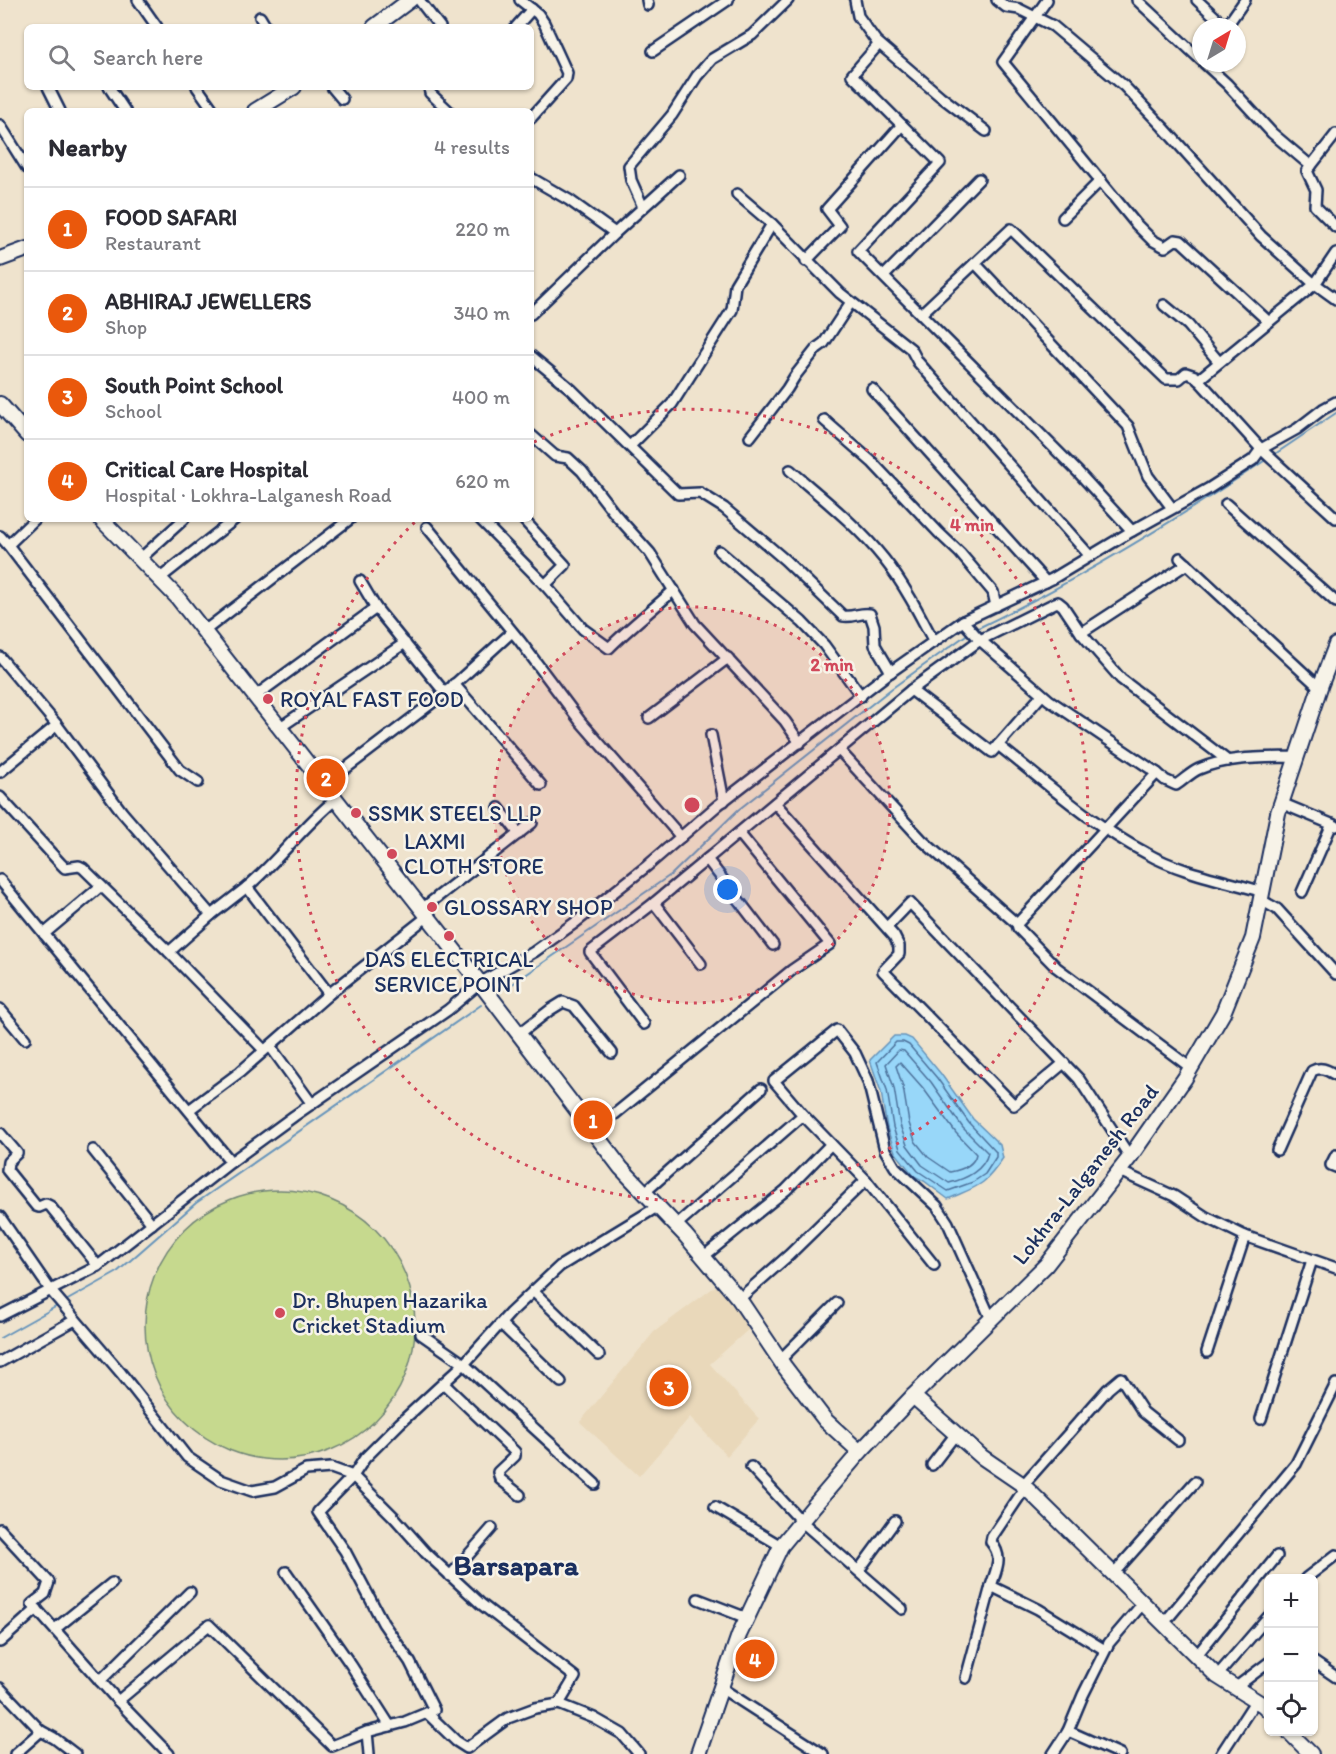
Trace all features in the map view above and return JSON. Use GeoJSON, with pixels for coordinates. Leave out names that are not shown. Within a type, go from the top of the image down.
{"type":"FeatureCollection","features":[{"type":"Feature","properties":{"kind":"street"},"geometry":{"type":"LineString","coordinates":[[138,0],[155,24]]}},
{"type":"Feature","properties":{"kind":"street"},"geometry":{"type":"LineString","coordinates":[[520,0],[532,9],[544,23],[567,73],[566,79],[534,115]]}},
{"type":"Feature","properties":{"kind":"street"},"geometry":{"type":"LineString","coordinates":[[653,51],[728,0]]}},
{"type":"Feature","properties":{"kind":"street"},"geometry":{"type":"LineString","coordinates":[[643,207],[631,180],[629,166],[672,115],[697,76],[712,59],[752,35],[788,0]]}},
{"type":"Feature","properties":{"kind":"street"},"geometry":{"type":"LineString","coordinates":[[855,0],[858,16],[879,44],[940,96],[986,131]]}},
{"type":"Feature","properties":{"kind":"street"},"geometry":{"type":"LineString","coordinates":[[997,0],[1006,7],[1019,9],[1053,26],[1124,86],[1261,236],[1315,284],[1336,299]]}},
{"type":"Feature","properties":{"kind":"street"},"geometry":{"type":"LineString","coordinates":[[1047,0],[1003,62],[1152,240],[1165,247],[1175,240],[1181,241],[1269,321]]}},
{"type":"Feature","properties":{"kind":"street"},"geometry":{"type":"LineString","coordinates":[[1197,0],[1216,18]]}},
{"type":"Feature","properties":{"kind":"street"},"geometry":{"type":"LineString","coordinates":[[1232,18],[1245,0]]}},
{"type":"Feature","properties":{"kind":"street"},"geometry":{"type":"LineString","coordinates":[[378,24],[409,1],[436,24]]}},
{"type":"Feature","properties":{"kind":"street"},"geometry":{"type":"LineString","coordinates":[[1139,1],[1192,52]]}},
{"type":"Feature","properties":{"kind":"street"},"geometry":{"type":"LineString","coordinates":[[519,24],[532,9]]}},
{"type":"Feature","properties":{"kind":"street"},"geometry":{"type":"LineString","coordinates":[[260,16],[264,24]]}},
{"type":"Feature","properties":{"kind":"street"},"geometry":{"type":"LineString","coordinates":[[879,44],[852,75],[940,163],[858,250],[1078,472],[1132,531]]}},
{"type":"Feature","properties":{"kind":"street"},"geometry":{"type":"LineString","coordinates":[[1213,72],[1272,133],[1311,166]]}},
{"type":"Feature","properties":{"kind":"street"},"geometry":{"type":"LineString","coordinates":[[50,90],[58,108]]}},
{"type":"Feature","properties":{"kind":"street"},"geometry":{"type":"LineString","coordinates":[[111,90],[123,108]]}},
{"type":"Feature","properties":{"kind":"street"},"geometry":{"type":"LineString","coordinates":[[199,90],[212,108]]}},
{"type":"Feature","properties":{"kind":"street"},"geometry":{"type":"LineString","coordinates":[[260,108],[289,90]]}},
{"type":"Feature","properties":{"kind":"street"},"geometry":{"type":"LineString","coordinates":[[334,90],[342,99]]}},
{"type":"Feature","properties":{"kind":"street"},"geometry":{"type":"LineString","coordinates":[[430,90],[446,108]]}},
{"type":"Feature","properties":{"kind":"street"},"geometry":{"type":"LineString","coordinates":[[0,125],[24,163]]}},
{"type":"Feature","properties":{"kind":"street"},"geometry":{"type":"LineString","coordinates":[[806,261],[840,226],[827,209],[902,125]]}},
{"type":"Feature","properties":{"kind":"street"},"geometry":{"type":"LineString","coordinates":[[1336,134],[1307,171],[1316,190],[1315,206],[1336,227]]}},
{"type":"Feature","properties":{"kind":"street"},"geometry":{"type":"LineString","coordinates":[[534,311],[679,175]]}},
{"type":"Feature","properties":{"kind":"street"},"geometry":{"type":"LineString","coordinates":[[884,276],[979,179]]}},
{"type":"Feature","properties":{"kind":"street"},"geometry":{"type":"LineString","coordinates":[[534,180],[569,200],[615,233]]}},
{"type":"Feature","properties":{"kind":"street"},"geometry":{"type":"LineString","coordinates":[[1063,218],[1101,180]]}},
{"type":"Feature","properties":{"kind":"street"},"geometry":{"type":"LineString","coordinates":[[737,194],[772,224],[806,261],[851,302],[911,349],[918,362],[1090,556]]}},
{"type":"Feature","properties":{"kind":"street"},"geometry":{"type":"LineString","coordinates":[[630,446],[672,404],[726,320],[732,310],[735,285],[772,224]]}},
{"type":"Feature","properties":{"kind":"street"},"geometry":{"type":"LineString","coordinates":[[922,313],[1011,229],[1166,379],[1179,379],[1186,373],[1195,376],[1263,452],[1336,518]]}},
{"type":"Feature","properties":{"kind":"street"},"geometry":{"type":"LineString","coordinates":[[0,259],[24,250]]}},
{"type":"Feature","properties":{"kind":"street"},"geometry":{"type":"LineString","coordinates":[[1198,380],[1315,284],[1336,253]]}},
{"type":"Feature","properties":{"kind":"street"},"geometry":{"type":"LineString","coordinates":[[975,262],[1128,426],[1149,476],[1172,508]]}},
{"type":"Feature","properties":{"kind":"street"},"geometry":{"type":"LineString","coordinates":[[750,437],[817,348],[824,343],[851,302]]}},
{"type":"Feature","properties":{"kind":"street"},"geometry":{"type":"LineString","coordinates":[[1164,305],[1188,325],[1219,363]]}},
{"type":"Feature","properties":{"kind":"street"},"geometry":{"type":"LineString","coordinates":[[534,358],[572,390],[678,494],[700,493],[724,508],[785,560],[843,616],[850,617],[862,612],[870,614],[874,626],[875,645],[891,672]]}},
{"type":"Feature","properties":{"kind":"street"},"geometry":{"type":"LineString","coordinates":[[872,389],[1046,582]]}},
{"type":"Feature","properties":{"kind":"street"},"geometry":{"type":"LineString","coordinates":[[0,1316],[98,1266],[231,1162],[448,1010],[480,983],[534,952],[576,922],[724,801],[891,672],[934,642],[996,606],[1046,582],[1208,489],[1336,402]]}},
{"type":"Feature","properties":{"kind":"street"},"geometry":{"type":"LineString","coordinates":[[0,404],[24,432]]}},
{"type":"Feature","properties":{"kind":"street"},"geometry":{"type":"LineString","coordinates":[[824,420],[872,462],[960,553],[993,592],[996,606]]}},
{"type":"Feature","properties":{"kind":"street"},"geometry":{"type":"LineString","coordinates":[[534,438],[555,456],[568,458],[582,471],[615,514],[650,553],[695,624],[785,721],[800,743]]}},
{"type":"Feature","properties":{"kind":"street"},"geometry":{"type":"LineString","coordinates":[[790,470],[836,510],[884,558],[908,593],[934,642]]}},
{"type":"Feature","properties":{"kind":"street"},"geometry":{"type":"LineString","coordinates":[[1226,504],[1336,602]]}},
{"type":"Feature","properties":{"kind":"street"},"geometry":{"type":"LineString","coordinates":[[8,545],[32,522]]}},
{"type":"Feature","properties":{"kind":"street"},"geometry":{"type":"LineString","coordinates":[[104,522],[177,597],[480,983],[621,1168],[739,1299],[780,1360],[825,1420],[860,1452]]}},
{"type":"Feature","properties":{"kind":"street"},"geometry":{"type":"LineString","coordinates":[[140,559],[181,522]]}},
{"type":"Feature","properties":{"kind":"street"},"geometry":{"type":"LineString","coordinates":[[159,579],[231,522]]}},
{"type":"Feature","properties":{"kind":"street"},"geometry":{"type":"LineString","coordinates":[[204,632],[346,522]]}},
{"type":"Feature","properties":{"kind":"street"},"geometry":{"type":"LineString","coordinates":[[483,522],[545,585],[583,629],[609,648],[674,590]]}},
{"type":"Feature","properties":{"kind":"street"},"geometry":{"type":"LineString","coordinates":[[526,522],[565,565],[545,585]]}},
{"type":"Feature","properties":{"kind":"street"},"geometry":{"type":"LineString","coordinates":[[427,527],[580,721],[681,837]]}},
{"type":"Feature","properties":{"kind":"street"},"geometry":{"type":"LineString","coordinates":[[0,536],[180,770],[198,782]]}},
{"type":"Feature","properties":{"kind":"street"},"geometry":{"type":"LineString","coordinates":[[720,551],[802,622],[824,645],[861,696]]}},
{"type":"Feature","properties":{"kind":"street"},"geometry":{"type":"LineString","coordinates":[[1081,633],[1184,561],[1320,688]]}},
{"type":"Feature","properties":{"kind":"street"},"geometry":{"type":"LineString","coordinates":[[360,581],[376,608],[446,693]]}},
{"type":"Feature","properties":{"kind":"street"},"geometry":{"type":"LineString","coordinates":[[644,1024],[590,952],[654,903],[911,690],[979,639],[1058,602],[1081,633],[1121,679],[1228,761]]}},
{"type":"Feature","properties":{"kind":"street"},"geometry":{"type":"LineString","coordinates":[[254,697],[376,608]]}},
{"type":"Feature","properties":{"kind":"street"},"geometry":{"type":"LineString","coordinates":[[965,624],[1042,694],[1165,780],[1176,785],[1195,771],[1210,765],[1228,761],[1297,757]]}},
{"type":"Feature","properties":{"kind":"street"},"geometry":{"type":"LineString","coordinates":[[324,785],[446,693],[512,632]]}},
{"type":"Feature","properties":{"kind":"street"},"geometry":{"type":"LineString","coordinates":[[279,728],[405,643]]}},
{"type":"Feature","properties":{"kind":"street","name":"Lokhra-Lalganesh Road"},"geometry":{"type":"LineString","coordinates":[[698,1754],[739,1635],[782,1546],[860,1452],[913,1396],[1046,1265],[1119,1171],[1191,1068],[1222,1013],[1253,938],[1281,803],[1336,645]]}},
{"type":"Feature","properties":{"kind":"street"},"geometry":{"type":"LineString","coordinates":[[0,657],[57,725],[122,812],[211,915]]}},
{"type":"Feature","properties":{"kind":"street"},"geometry":{"type":"LineString","coordinates":[[649,718],[728,658]]}},
{"type":"Feature","properties":{"kind":"street"},"geometry":{"type":"LineString","coordinates":[[454,684],[541,785]]}},
{"type":"Feature","properties":{"kind":"street"},"geometry":{"type":"LineString","coordinates":[[911,690],[992,752],[1042,694]]}},
{"type":"Feature","properties":{"kind":"street"},"geometry":{"type":"LineString","coordinates":[[0,772],[57,725]]}},
{"type":"Feature","properties":{"kind":"street"},"geometry":{"type":"LineString","coordinates":[[711,735],[724,801]]}},
{"type":"Feature","properties":{"kind":"street"},"geometry":{"type":"LineString","coordinates":[[998,745],[1106,829],[1146,854],[1171,865],[1262,896],[1277,909],[1336,973]]}},
{"type":"Feature","properties":{"kind":"street"},"geometry":{"type":"LineString","coordinates":[[839,750],[922,840],[1017,924],[1018,928],[1056,967],[1191,1068]]}},
{"type":"Feature","properties":{"kind":"street"},"geometry":{"type":"LineString","coordinates":[[1017,924],[1157,773]]}},
{"type":"Feature","properties":{"kind":"street"},"geometry":{"type":"LineString","coordinates":[[0,797],[65,868],[79,866],[83,868],[267,1048],[312,1104]]}},
{"type":"Feature","properties":{"kind":"street"},"geometry":{"type":"LineString","coordinates":[[169,952],[247,887],[279,857],[310,822],[335,801]]}},
{"type":"Feature","properties":{"kind":"street"},"geometry":{"type":"LineString","coordinates":[[775,803],[888,926],[899,946],[899,954],[883,971],[1014,1105],[1064,1064]]}},
{"type":"Feature","properties":{"kind":"street"},"geometry":{"type":"LineString","coordinates":[[1281,803],[1334,825],[1302,892]]}},
{"type":"Feature","properties":{"kind":"street"},"geometry":{"type":"LineString","coordinates":[[499,808],[519,834]]}},
{"type":"Feature","properties":{"kind":"street"},"geometry":{"type":"LineString","coordinates":[[189,1110],[267,1048],[532,823]]}},
{"type":"Feature","properties":{"kind":"street"},"geometry":{"type":"LineString","coordinates":[[594,1131],[792,970],[830,944],[739,832]]}},
{"type":"Feature","properties":{"kind":"street"},"geometry":{"type":"LineString","coordinates":[[707,859],[773,945]]}},
{"type":"Feature","properties":{"kind":"street"},"geometry":{"type":"LineString","coordinates":[[0,880],[231,1162]]}},
{"type":"Feature","properties":{"kind":"street"},"geometry":{"type":"LineString","coordinates":[[44,934],[101,886]]}},
{"type":"Feature","properties":{"kind":"street"},"geometry":{"type":"LineString","coordinates":[[247,887],[329,994]]}},
{"type":"Feature","properties":{"kind":"street"},"geometry":{"type":"LineString","coordinates":[[654,903],[701,964]]}},
{"type":"Feature","properties":{"kind":"street"},"geometry":{"type":"LineString","coordinates":[[888,926],[910,903],[1079,1079],[1130,1156]]}},
{"type":"Feature","properties":{"kind":"street"},"geometry":{"type":"LineString","coordinates":[[519,1034],[563,1002],[574,1006],[612,1053]]}},
{"type":"Feature","properties":{"kind":"street"},"geometry":{"type":"LineString","coordinates":[[0,1009],[25,1039]]}},
{"type":"Feature","properties":{"kind":"street"},"geometry":{"type":"LineString","coordinates":[[934,1265],[866,1180],[774,1082],[837,1030],[855,1053],[868,1081],[885,1150],[895,1167],[936,1206],[948,1223],[991,1319]]}},
{"type":"Feature","properties":{"kind":"street"},"geometry":{"type":"LineString","coordinates":[[1277,1150],[1312,1071],[1323,1068],[1336,1075]]}},
{"type":"Feature","properties":{"kind":"street"},"geometry":{"type":"LineString","coordinates":[[645,1192],[760,1089]]}},
{"type":"Feature","properties":{"kind":"street"},"geometry":{"type":"LineString","coordinates":[[675,1226],[803,1115]]}},
{"type":"Feature","properties":{"kind":"street"},"geometry":{"type":"LineString","coordinates":[[0,1133],[16,1153],[8,1162],[7,1170],[36,1206],[46,1204],[50,1206],[98,1266]]}},
{"type":"Feature","properties":{"kind":"street"},"geometry":{"type":"LineString","coordinates":[[703,1257],[786,1190],[831,1144]]}},
{"type":"Feature","properties":{"kind":"street"},"geometry":{"type":"LineString","coordinates":[[93,1150],[152,1224]]}},
{"type":"Feature","properties":{"kind":"street"},"geometry":{"type":"LineString","coordinates":[[1336,1155],[1331,1165],[1336,1167]]}},
{"type":"Feature","properties":{"kind":"street"},"geometry":{"type":"LineString","coordinates":[[1119,1171],[1174,1197],[1206,1217],[1245,1236],[1336,1268]]}},
{"type":"Feature","properties":{"kind":"street"},"geometry":{"type":"LineString","coordinates":[[739,1299],[789,1255],[866,1180]]}},
{"type":"Feature","properties":{"kind":"street"},"geometry":{"type":"LineString","coordinates":[[118,1701],[209,1625],[332,1746],[367,1731],[390,1726],[434,1710],[410,1662],[383,1623],[345,1551],[318,1512],[353,1476],[365,1458],[444,1384],[562,1264],[657,1207]]}},
{"type":"Feature","properties":{"kind":"street"},"geometry":{"type":"LineString","coordinates":[[0,1217],[51,1291],[121,1373],[186,1457],[221,1480],[252,1491],[275,1487],[306,1470],[331,1468],[353,1476],[450,1576],[481,1604],[575,1677],[559,1704]]}},
{"type":"Feature","properties":{"kind":"street"},"geometry":{"type":"LineString","coordinates":[[1207,1352],[1245,1236]]}},
{"type":"Feature","properties":{"kind":"street"},"geometry":{"type":"LineString","coordinates":[[1261,1419],[1312,1260]]}},
{"type":"Feature","properties":{"kind":"street"},"geometry":{"type":"LineString","coordinates":[[533,1291],[599,1355]]}},
{"type":"Feature","properties":{"kind":"street"},"geometry":{"type":"LineString","coordinates":[[780,1360],[837,1303]]}},
{"type":"Feature","properties":{"kind":"street"},"geometry":{"type":"LineString","coordinates":[[0,1362],[75,1320]]}},
{"type":"Feature","properties":{"kind":"street"},"geometry":{"type":"LineString","coordinates":[[501,1324],[561,1382]]}},
{"type":"Feature","properties":{"kind":"street"},"geometry":{"type":"LineString","coordinates":[[421,1334],[464,1364],[595,1484]]}},
{"type":"Feature","properties":{"kind":"street"},"geometry":{"type":"LineString","coordinates":[[966,1678],[999,1557],[991,1541],[992,1537],[1024,1486],[1108,1389],[1121,1378],[1143,1412],[1178,1440]]}},
{"type":"Feature","properties":{"kind":"street"},"geometry":{"type":"LineString","coordinates":[[444,1384],[515,1452],[515,1456],[498,1472],[498,1475],[519,1495]]}},
{"type":"Feature","properties":{"kind":"street"},"geometry":{"type":"LineString","coordinates":[[1164,1623],[1296,1464],[1334,1395],[1336,1384]]}},
{"type":"Feature","properties":{"kind":"street"},"geometry":{"type":"LineString","coordinates":[[913,1396],[982,1457],[1024,1486],[1217,1676],[1264,1706]]}},
{"type":"Feature","properties":{"kind":"street"},"geometry":{"type":"LineString","coordinates":[[932,1465],[955,1435]]}},
{"type":"Feature","properties":{"kind":"street"},"geometry":{"type":"LineString","coordinates":[[751,1467],[801,1521],[902,1609]]}},
{"type":"Feature","properties":{"kind":"street"},"geometry":{"type":"LineString","coordinates":[[1114,1573],[1195,1482]]}},
{"type":"Feature","properties":{"kind":"street"},"geometry":{"type":"LineString","coordinates":[[715,1507],[782,1546]]}},
{"type":"Feature","properties":{"kind":"street"},"geometry":{"type":"LineString","coordinates":[[859,1570],[895,1521]]}},
{"type":"Feature","properties":{"kind":"street"},"geometry":{"type":"LineString","coordinates":[[450,1576],[492,1528]]}},
{"type":"Feature","properties":{"kind":"street"},"geometry":{"type":"LineString","coordinates":[[0,1529],[49,1582],[45,1594],[32,1604],[118,1701],[169,1754]]}},
{"type":"Feature","properties":{"kind":"street"},"geometry":{"type":"LineString","coordinates":[[1311,1574],[1336,1555]]}},
{"type":"Feature","properties":{"kind":"street"},"geometry":{"type":"LineString","coordinates":[[1197,1655],[1276,1556]]}},
{"type":"Feature","properties":{"kind":"street"},"geometry":{"type":"LineString","coordinates":[[286,1572],[351,1665],[390,1726]]}},
{"type":"Feature","properties":{"kind":"street"},"geometry":{"type":"LineString","coordinates":[[55,1629],[112,1583]]}},
{"type":"Feature","properties":{"kind":"street"},"geometry":{"type":"LineString","coordinates":[[991,1586],[1038,1609],[1105,1650]]}},
{"type":"Feature","properties":{"kind":"street"},"geometry":{"type":"LineString","coordinates":[[100,1681],[190,1592]]}},
{"type":"Feature","properties":{"kind":"street"},"geometry":{"type":"LineString","coordinates":[[698,1599],[747,1618]]}},
{"type":"Feature","properties":{"kind":"street"},"geometry":{"type":"LineString","coordinates":[[1053,1754],[1068,1731],[1109,1643],[1144,1602]]}},
{"type":"Feature","properties":{"kind":"street"},"geometry":{"type":"LineString","coordinates":[[0,1642],[37,1609]]}},
{"type":"Feature","properties":{"kind":"street"},"geometry":{"type":"LineString","coordinates":[[1217,1676],[1264,1623]]}},
{"type":"Feature","properties":{"kind":"street"},"geometry":{"type":"LineString","coordinates":[[1318,1665],[1336,1677]]}},
{"type":"Feature","properties":{"kind":"street"},"geometry":{"type":"LineString","coordinates":[[1235,1688],[1264,1667]]}},
{"type":"Feature","properties":{"kind":"street"},"geometry":{"type":"LineString","coordinates":[[0,1688],[41,1731],[75,1754]]}},
{"type":"Feature","properties":{"kind":"street"},"geometry":{"type":"LineString","coordinates":[[721,1688],[823,1754]]}},
{"type":"Feature","properties":{"kind":"street"},"geometry":{"type":"LineString","coordinates":[[1221,1754],[1256,1700]]}},
{"type":"Feature","properties":{"kind":"street"},"geometry":{"type":"LineString","coordinates":[[427,1713],[468,1751],[508,1718],[535,1708],[559,1704],[594,1718],[622,1734],[639,1754]]}},
{"type":"Feature","properties":{"kind":"street"},"geometry":{"type":"LineString","coordinates":[[15,1754],[41,1731]]}},
{"type":"Feature","properties":{"kind":"street"},"geometry":{"type":"LineString","coordinates":[[367,1731],[369,1754]]}},
{"type":"Feature","properties":{"kind":"street"},"geometry":{"type":"LineString","coordinates":[[1068,1731],[1120,1754]]}},
{"type":"Feature","properties":{"kind":"street"},"geometry":{"type":"LineString","coordinates":[[1294,1736],[1311,1754]]}},
{"type":"Feature","properties":{"kind":"shaded area"},"geometry":{"type":"Polygon","coordinates":[[[717,1285],[750,1328],[710,1364],[759,1419],[727,1456],[690,1417],[639,1476],[580,1422],[654,1332],[717,1285]]]}},
{"type":"Feature","properties":{"kind":"green space","name":"Dr. Bhupen Hazarika Cricket Stadium"},"geometry":{"type":"Polygon","coordinates":[[[280,1190],[306,1193],[332,1200],[366,1221],[384,1239],[405,1273],[412,1299],[415,1325],[412,1351],[405,1377],[384,1411],[366,1429],[332,1450],[306,1457],[280,1460],[254,1457],[228,1450],[194,1429],[176,1411],[155,1377],[148,1351],[145,1325],[148,1299],[155,1273],[176,1239],[194,1221],[228,1200],[254,1193],[280,1190]]]}},
{"type":"Feature","properties":{"kind":"water"},"geometry":{"type":"Polygon","coordinates":[[[894,1036],[905,1036],[912,1039],[941,1074],[973,1119],[1000,1145],[1003,1158],[991,1175],[974,1188],[948,1199],[914,1176],[895,1152],[887,1128],[881,1092],[870,1060],[894,1036]]]}},
{"type":"Feature","properties":{"kind":"waterway"},"geometry":{"type":"LineString","coordinates":[[1272,456],[1336,413]]}},
{"type":"Feature","properties":{"kind":"waterway"},"geometry":{"type":"LineString","coordinates":[[974,630],[1050,592],[1124,550],[1267,459]]}},
{"type":"Feature","properties":{"kind":"waterway"},"geometry":{"type":"LineString","coordinates":[[508,987],[672,874],[738,810],[891,689],[969,633]]}},
{"type":"Feature","properties":{"kind":"waterway"},"geometry":{"type":"LineString","coordinates":[[64,1302],[116,1273],[196,1203],[481,1005]]}},
{"type":"Feature","properties":{"kind":"waterway"},"geometry":{"type":"LineString","coordinates":[[0,1338],[59,1305]]}},
{"type":"Feature","properties":{"kind":"place","name":"ROYAL FAST FOOD"},"geometry":{"type":"Point","coordinates":[268,699]}},
{"type":"Feature","properties":{"kind":"place","name":"ABHIRAJ JEWELLERS"},"geometry":{"type":"Point","coordinates":[326,778]}},
{"type":"Feature","properties":{"kind":"place","name":"SSMK STEELS LLP"},"geometry":{"type":"Point","coordinates":[356,813]}},
{"type":"Feature","properties":{"kind":"place","name":"LAXMI CLOTH STORE"},"geometry":{"type":"Point","coordinates":[392,854]}},
{"type":"Feature","properties":{"kind":"place","name":"GLOSSARY SHOP"},"geometry":{"type":"Point","coordinates":[432,907]}},
{"type":"Feature","properties":{"kind":"place","name":"DAS ELECTRICAL SERVICE POINT"},"geometry":{"type":"Point","coordinates":[449,936]}},
{"type":"Feature","properties":{"kind":"place","name":"FOOD SAFARI"},"geometry":{"type":"Point","coordinates":[593,1120]}},
{"type":"Feature","properties":{"kind":"place","name":"Dr. Bhupen Hazarika Cricket Stadium"},"geometry":{"type":"Point","coordinates":[280,1313]}},
{"type":"Feature","properties":{"kind":"place","name":"South Point School"},"geometry":{"type":"Point","coordinates":[669,1387]}},
{"type":"Feature","properties":{"kind":"place","name":"Critical Care Hospital"},"geometry":{"type":"Point","coordinates":[755,1659]}},
{"type":"Feature","properties":{"kind":"district","name":"Barsapara"},"geometry":{"type":"Point","coordinates":[516,1565]}}]}
